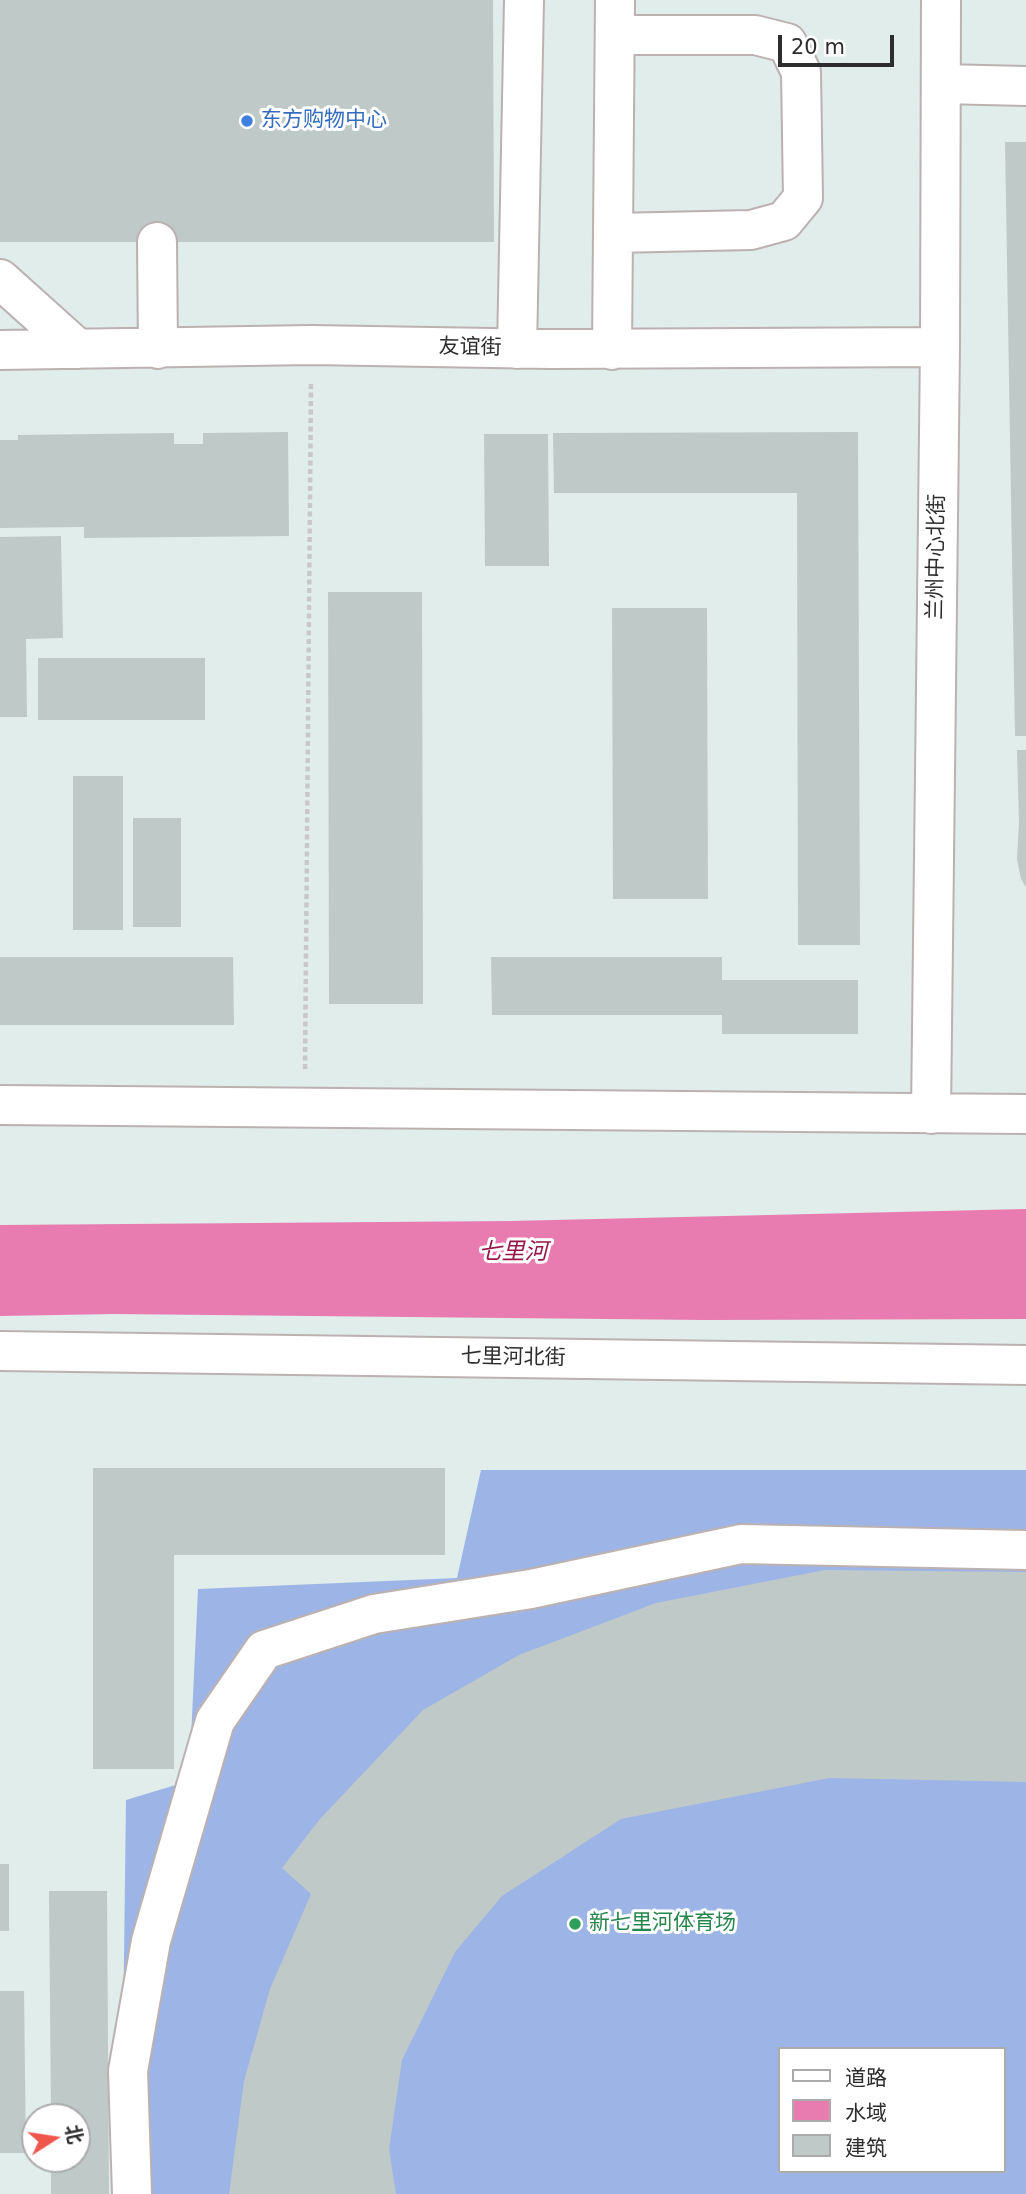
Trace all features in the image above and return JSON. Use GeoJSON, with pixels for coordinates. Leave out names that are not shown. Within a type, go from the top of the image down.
{"type":"FeatureCollection","features":[{"type":"Feature","properties":{"kind":"street"},"geometry":{"type":"LineString","coordinates":[[517,349],[524,0]]}},
{"type":"Feature","properties":{"kind":"street","name":"兰州中心北街"},"geometry":{"type":"LineString","coordinates":[[930,1114],[940,348],[941,0]]}},
{"type":"Feature","properties":{"kind":"street"},"geometry":{"type":"LineString","coordinates":[[612,350],[615,18],[755,35],[787,43],[802,72],[803,198],[784,221],[751,230],[614,233]]}},
{"type":"Feature","properties":{"kind":"street"},"geometry":{"type":"LineString","coordinates":[[941,84],[1026,86]]}},
{"type":"Feature","properties":{"kind":"street"},"geometry":{"type":"LineString","coordinates":[[157,242],[159,349]]}},
{"type":"Feature","properties":{"kind":"street"},"geometry":{"type":"LineString","coordinates":[[0,279],[78,349]]}},
{"type":"Feature","properties":{"kind":"street","name":"友谊街"},"geometry":{"type":"LineString","coordinates":[[0,350],[311,345],[612,350],[940,348]]}},
{"type":"Feature","properties":{"kind":"street"},"geometry":{"type":"LineString","coordinates":[[0,1105],[1026,1114]]}},
{"type":"Feature","properties":{"kind":"street","name":"七里河北街"},"geometry":{"type":"LineString","coordinates":[[0,1351],[1026,1365]]}},
{"type":"Feature","properties":{"kind":"street"},"geometry":{"type":"LineString","coordinates":[[132,2194],[128,2071],[151,1941],[215,1721],[264,1650],[374,1614],[531,1589],[741,1544],[1026,1550]]}},
{"type":"Feature","properties":{"kind":"path"},"geometry":{"type":"LineString","coordinates":[[305,1108],[311,345]]}},
{"type":"Feature","properties":{"kind":"shaded area","name":"新七里河体育场"},"geometry":{"type":"Polygon","coordinates":[[[481,1470],[1026,1470],[1026,2194],[121,2194],[126,1800],[189,1781],[198,1589],[457,1578],[481,1470]]]}},
{"type":"Feature","properties":{"kind":"water","name":"七里河"},"geometry":{"type":"Polygon","coordinates":[[[1026,1209],[1026,1319],[704,1320],[114,1314],[0,1316],[0,1225],[511,1221],[1026,1209]]]}},
{"type":"Feature","properties":{"kind":"building","name":"东方购物中心"},"geometry":{"type":"Polygon","coordinates":[[[0,0],[493,0],[494,242],[0,242],[0,0]]]}},
{"type":"Feature","properties":{"kind":"building"},"geometry":{"type":"Polygon","coordinates":[[[1005,142],[1026,142],[1026,736],[1015,736],[1005,142]]]}},
{"type":"Feature","properties":{"kind":"building"},"geometry":{"type":"Polygon","coordinates":[[[288,432],[289,536],[84,538],[84,527],[0,528],[0,440],[18,440],[18,435],[174,433],[174,444],[203,444],[203,433],[288,432]]]}},
{"type":"Feature","properties":{"kind":"building"},"geometry":{"type":"Polygon","coordinates":[[[858,432],[860,945],[798,945],[797,493],[554,493],[553,433],[858,432]]]}},
{"type":"Feature","properties":{"kind":"building"},"geometry":{"type":"Polygon","coordinates":[[[484,434],[548,434],[549,566],[485,566],[484,434]]]}},
{"type":"Feature","properties":{"kind":"building"},"geometry":{"type":"Polygon","coordinates":[[[61,536],[63,638],[26,639],[27,717],[0,717],[0,537],[61,536]]]}},
{"type":"Feature","properties":{"kind":"building"},"geometry":{"type":"Polygon","coordinates":[[[328,592],[422,592],[423,1004],[329,1004],[328,592]]]}},
{"type":"Feature","properties":{"kind":"building"},"geometry":{"type":"Polygon","coordinates":[[[612,608],[707,608],[708,899],[613,899],[612,608]]]}},
{"type":"Feature","properties":{"kind":"building"},"geometry":{"type":"Polygon","coordinates":[[[38,658],[205,658],[205,720],[38,720],[38,658]]]}},
{"type":"Feature","properties":{"kind":"building"},"geometry":{"type":"Polygon","coordinates":[[[1017,750],[1026,750],[1026,887],[1021,879],[1017,859],[1017,750]]]}},
{"type":"Feature","properties":{"kind":"building"},"geometry":{"type":"Polygon","coordinates":[[[73,776],[123,776],[123,930],[73,930],[73,776]]]}},
{"type":"Feature","properties":{"kind":"building"},"geometry":{"type":"Polygon","coordinates":[[[133,818],[181,818],[181,927],[133,927],[133,818]]]}},
{"type":"Feature","properties":{"kind":"building"},"geometry":{"type":"Polygon","coordinates":[[[0,957],[233,957],[234,1025],[0,1025],[0,957]]]}},
{"type":"Feature","properties":{"kind":"building"},"geometry":{"type":"Polygon","coordinates":[[[491,957],[722,957],[722,980],[858,980],[858,1034],[722,1034],[722,1015],[492,1015],[491,957]]]}},
{"type":"Feature","properties":{"kind":"building"},"geometry":{"type":"Polygon","coordinates":[[[93,1468],[445,1468],[445,1555],[174,1555],[174,1769],[93,1769],[93,1468]]]}},
{"type":"Feature","properties":{"kind":"building"},"geometry":{"type":"Polygon","coordinates":[[[825,1570],[1026,1572],[1026,1782],[829,1778],[621,1819],[502,1896],[455,1952],[402,2060],[389,2149],[396,2194],[229,2194],[244,2081],[270,1989],[311,1894],[282,1868],[320,1819],[423,1710],[519,1655],[656,1603],[825,1570]]]}},
{"type":"Feature","properties":{"kind":"building"},"geometry":{"type":"Polygon","coordinates":[[[0,1864],[9,1864],[9,1931],[0,1931],[0,1864]]]}},
{"type":"Feature","properties":{"kind":"building"},"geometry":{"type":"Polygon","coordinates":[[[49,1891],[107,1891],[109,2194],[51,2194],[51,2173],[91,2173],[91,2103],[51,2103],[49,1891]]]}},
{"type":"Feature","properties":{"kind":"building"},"geometry":{"type":"Polygon","coordinates":[[[0,1991],[24,1991],[25,2103],[21,2103],[21,2153],[0,2153],[0,1991]]]}},
{"type":"Feature","properties":{"kind":"place","name":"东方购物中心"},"geometry":{"type":"Point","coordinates":[247,121]}},
{"type":"Feature","properties":{"kind":"place","name":"新七里河体育场"},"geometry":{"type":"Point","coordinates":[575,1924]}}]}
